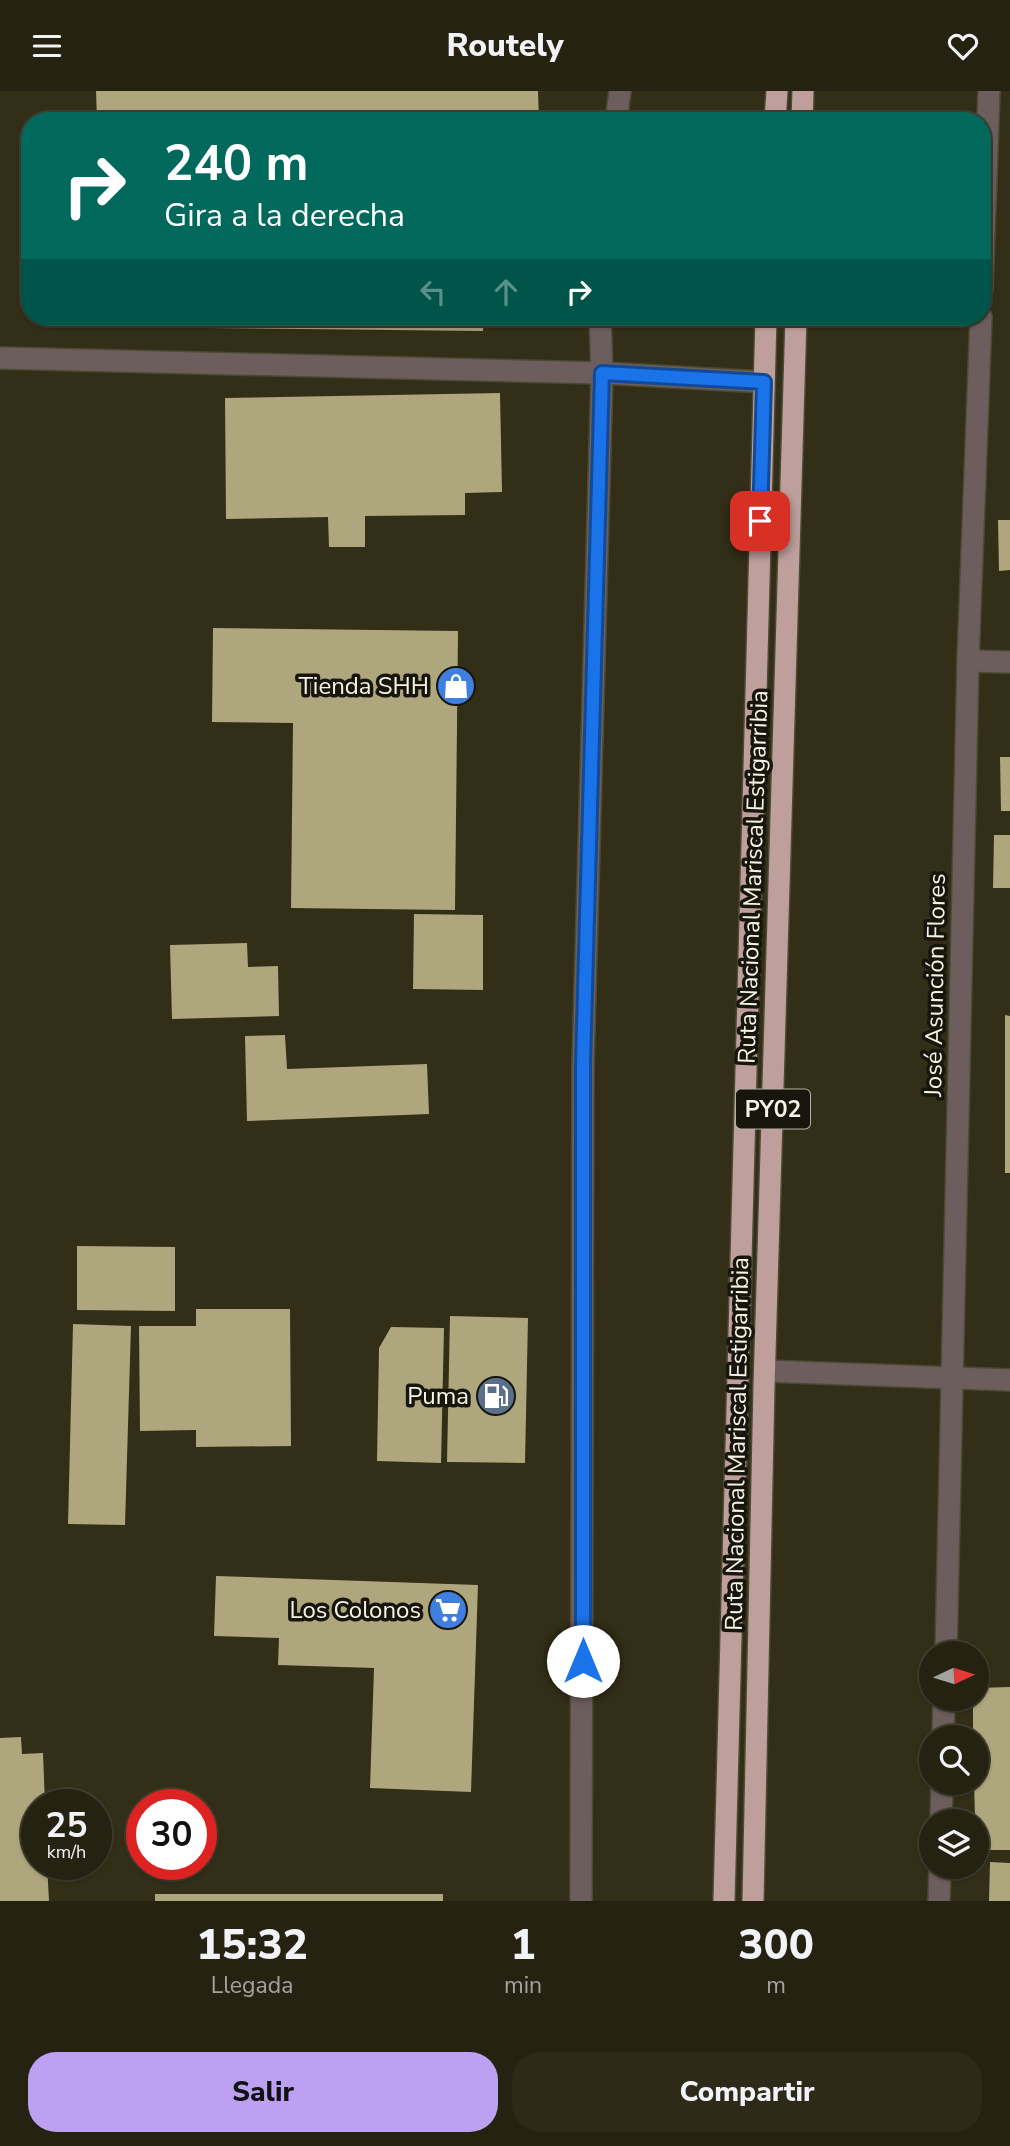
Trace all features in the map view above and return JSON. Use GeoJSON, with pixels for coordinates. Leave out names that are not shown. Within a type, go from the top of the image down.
{"type":"FeatureCollection","features":[{"type":"Feature","properties":{"kind":"highway"},"geometry":{"type":"LineString","coordinates":[[776,112],[777,91]]}},
{"type":"Feature","properties":{"kind":"highway"},"geometry":{"type":"LineString","coordinates":[[802,112],[803,91]]}},
{"type":"Feature","properties":{"kind":"highway","name":"Ruta Nacional Mariscal Estigarribia"},"geometry":{"type":"LineString","coordinates":[[724,1901],[766,326]]}},
{"type":"Feature","properties":{"kind":"highway","name":"Ruta Nacional Mariscal Estigarribia"},"geometry":{"type":"LineString","coordinates":[[753,1901],[765,1371],[796,326]]}},
{"type":"Feature","properties":{"kind":"street"},"geometry":{"type":"LineString","coordinates":[[616,112],[620,91]]}},
{"type":"Feature","properties":{"kind":"street"},"geometry":{"type":"LineString","coordinates":[[988,112],[989,91]]}},
{"type":"Feature","properties":{"kind":"street"},"geometry":{"type":"LineString","coordinates":[[581,1901],[583,1063],[602,373],[600,326]]}},
{"type":"Feature","properties":{"kind":"street","name":"José Asunción Flores"},"geometry":{"type":"LineString","coordinates":[[946,1641],[968,661],[981,326]]}},
{"type":"Feature","properties":{"kind":"street"},"geometry":{"type":"LineString","coordinates":[[0,358],[602,373],[764,382]]}},
{"type":"Feature","properties":{"kind":"street"},"geometry":{"type":"LineString","coordinates":[[968,661],[1010,662]]}},
{"type":"Feature","properties":{"kind":"street"},"geometry":{"type":"LineString","coordinates":[[765,1371],[1010,1380]]}},
{"type":"Feature","properties":{"kind":"street"},"geometry":{"type":"LineString","coordinates":[[939,1901],[940,1879]]}},
{"type":"Feature","properties":{"kind":"building"},"geometry":{"type":"Polygon","coordinates":[[[96,91],[538,91],[539,112],[97,112],[96,91]]]}},
{"type":"Feature","properties":{"kind":"building"},"geometry":{"type":"Polygon","coordinates":[[[208,326],[483,326],[483,331],[208,326]]]}},
{"type":"Feature","properties":{"kind":"building"},"geometry":{"type":"Polygon","coordinates":[[[500,393],[502,492],[465,493],[465,515],[365,516],[365,547],[329,547],[328,517],[226,519],[225,398],[500,393]]]}},
{"type":"Feature","properties":{"kind":"building"},"geometry":{"type":"Polygon","coordinates":[[[998,520],[1010,520],[1010,570],[999,571],[998,520]]]}},
{"type":"Feature","properties":{"kind":"building"},"geometry":{"type":"Polygon","coordinates":[[[213,628],[458,631],[455,910],[291,908],[293,723],[212,722],[213,628]]]}},
{"type":"Feature","properties":{"kind":"building"},"geometry":{"type":"Polygon","coordinates":[[[1000,757],[1010,757],[1010,811],[1001,811],[1000,757]]]}},
{"type":"Feature","properties":{"kind":"building"},"geometry":{"type":"Polygon","coordinates":[[[994,835],[1010,835],[1010,888],[993,888],[994,835]]]}},
{"type":"Feature","properties":{"kind":"building"},"geometry":{"type":"Polygon","coordinates":[[[414,914],[483,915],[483,990],[413,989],[414,914]]]}},
{"type":"Feature","properties":{"kind":"building"},"geometry":{"type":"Polygon","coordinates":[[[247,943],[248,967],[278,966],[279,1016],[172,1019],[170,945],[247,943]]]}},
{"type":"Feature","properties":{"kind":"building"},"geometry":{"type":"Polygon","coordinates":[[[1005,1015],[1010,1016],[1010,1173],[1005,1173],[1005,1015]]]}},
{"type":"Feature","properties":{"kind":"building"},"geometry":{"type":"Polygon","coordinates":[[[285,1035],[287,1069],[427,1064],[429,1114],[247,1121],[245,1036],[285,1035]]]}},
{"type":"Feature","properties":{"kind":"building"},"geometry":{"type":"Polygon","coordinates":[[[77,1246],[175,1247],[175,1311],[77,1310],[77,1246]]]}},
{"type":"Feature","properties":{"kind":"building"},"geometry":{"type":"Polygon","coordinates":[[[196,1309],[290,1309],[291,1446],[196,1447],[196,1430],[140,1431],[139,1326],[196,1326],[196,1309]]]}},
{"type":"Feature","properties":{"kind":"building"},"geometry":{"type":"Polygon","coordinates":[[[450,1316],[528,1318],[525,1463],[447,1462],[450,1316]]]}},
{"type":"Feature","properties":{"kind":"building"},"geometry":{"type":"Polygon","coordinates":[[[73,1324],[131,1326],[125,1525],[68,1524],[73,1324]]]}},
{"type":"Feature","properties":{"kind":"building"},"geometry":{"type":"Polygon","coordinates":[[[391,1327],[444,1328],[441,1463],[377,1461],[379,1348],[391,1327]]]}},
{"type":"Feature","properties":{"kind":"building"},"geometry":{"type":"Polygon","coordinates":[[[216,1576],[478,1585],[471,1792],[370,1788],[374,1668],[278,1665],[279,1638],[214,1636],[216,1576]]]}},
{"type":"Feature","properties":{"kind":"building"},"geometry":{"type":"Polygon","coordinates":[[[1010,1687],[1010,1850],[989,1850],[989,1809],[975,1809],[974,1795],[989,1795],[989,1725],[973,1725],[973,1711],[989,1711],[989,1688],[1010,1687]]]}},
{"type":"Feature","properties":{"kind":"building"},"geometry":{"type":"Polygon","coordinates":[[[21,1737],[22,1754],[43,1753],[44,1789],[21,1789],[21,1880],[48,1880],[49,1901],[0,1901],[0,1738],[21,1737]]]}},
{"type":"Feature","properties":{"kind":"building"},"geometry":{"type":"Polygon","coordinates":[[[990,1862],[1010,1863],[1010,1901],[989,1901],[990,1862]]]}},
{"type":"Feature","properties":{"kind":"building"},"geometry":{"type":"Polygon","coordinates":[[[155,1894],[443,1894],[443,1901],[155,1901],[155,1894]]]}},
{"type":"Feature","properties":{"kind":"place","name":"Tienda SHH"},"geometry":{"type":"Point","coordinates":[456,686]}},
{"type":"Feature","properties":{"kind":"place","name":"Puma"},"geometry":{"type":"Point","coordinates":[496,1396]}},
{"type":"Feature","properties":{"kind":"place","name":"Los Colonos"},"geometry":{"type":"Point","coordinates":[448,1610]}},
{"type":"Feature","properties":{"kind":"route"},"geometry":{"type":"LineString","coordinates":[[583,1661],[583,1063],[602,373],[764,382],[760,521]]}}]}
